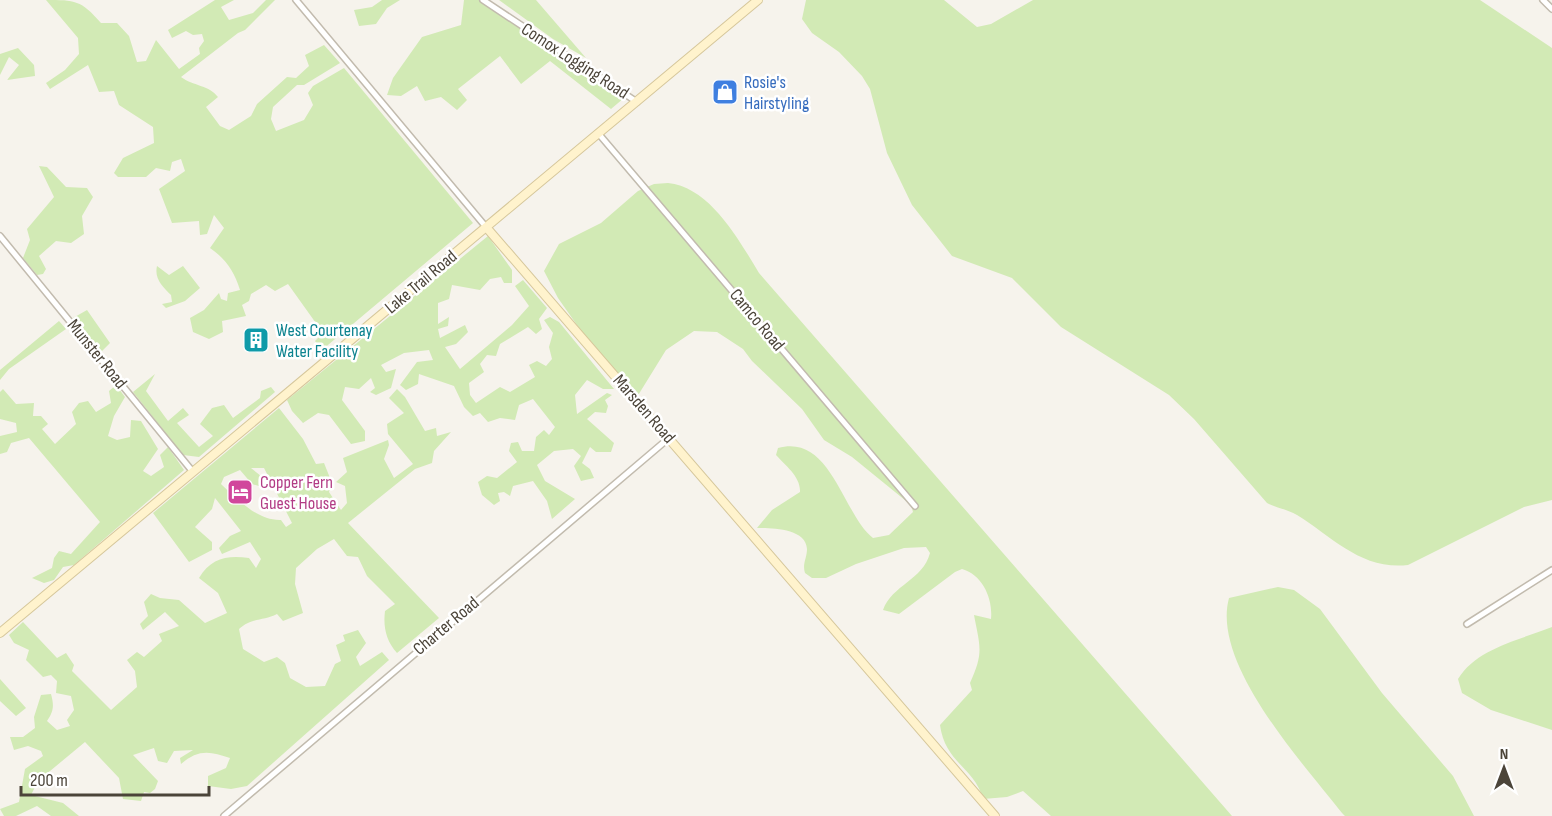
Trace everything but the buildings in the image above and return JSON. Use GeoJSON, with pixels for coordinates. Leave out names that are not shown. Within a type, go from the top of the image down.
{"type":"FeatureCollection","features":[{"type":"Feature","properties":{"kind":"street","name":"Marsden Road"},"geometry":{"type":"LineString","coordinates":[[296,0],[486,227],[995,816]]}},
{"type":"Feature","properties":{"kind":"street","name":"Comox Logging Road"},"geometry":{"type":"LineString","coordinates":[[483,0],[638,102]]}},
{"type":"Feature","properties":{"kind":"street","name":"Lake Trail Road"},"geometry":{"type":"LineString","coordinates":[[0,633],[759,0]]}},
{"type":"Feature","properties":{"kind":"street"},"geometry":{"type":"LineString","coordinates":[[1543,0],[1552,9]]}},
{"type":"Feature","properties":{"kind":"street","name":"Camco Road"},"geometry":{"type":"LineString","coordinates":[[598,133],[915,506]]}},
{"type":"Feature","properties":{"kind":"street","name":"Munster Road"},"geometry":{"type":"LineString","coordinates":[[0,236],[193,472]]}},
{"type":"Feature","properties":{"kind":"street","name":"Charter Road"},"geometry":{"type":"LineString","coordinates":[[224,816],[669,438]]}},
{"type":"Feature","properties":{"kind":"street"},"geometry":{"type":"LineString","coordinates":[[1467,624],[1552,570]]}},
{"type":"Feature","properties":{"kind":"green space"},"geometry":{"type":"Polygon","coordinates":[[[46,0],[71,1],[88,10],[101,23],[117,23],[129,36],[137,62],[146,61],[156,40],[179,69],[200,54],[199,48],[204,41],[202,34],[193,35],[186,31],[172,38],[168,30],[215,0],[234,0],[221,7],[229,20],[253,13],[266,0],[275,0],[245,30],[181,77],[210,90],[218,97],[206,107],[220,126],[229,130],[251,116],[257,104],[287,77],[296,78],[309,66],[305,55],[324,45],[340,63],[304,85],[297,85],[273,107],[271,119],[276,131],[304,120],[313,105],[308,93],[313,86],[344,68],[473,223],[322,350],[315,341],[323,333],[288,284],[275,291],[266,285],[251,294],[249,301],[242,305],[246,316],[222,321],[223,332],[209,339],[193,332],[190,318],[204,310],[219,293],[221,299],[227,301],[228,293],[240,290],[229,266],[210,248],[224,228],[214,215],[207,234],[200,235],[199,221],[172,223],[159,189],[185,171],[181,159],[172,162],[170,171],[156,168],[146,177],[118,177],[114,173],[123,158],[154,143],[153,127],[119,105],[114,91],[99,92],[88,65],[50,89],[46,83],[65,70],[79,54],[78,38],[46,0]]]}},
{"type":"Feature","properties":{"kind":"green space"},"geometry":{"type":"Polygon","coordinates":[[[382,0],[400,0],[387,8],[376,24],[359,26],[354,10],[372,7],[382,0]]]}},
{"type":"Feature","properties":{"kind":"green space"},"geometry":{"type":"Polygon","coordinates":[[[464,0],[481,0],[624,98],[611,109],[550,61],[521,84],[500,56],[458,89],[467,100],[457,110],[441,97],[425,101],[417,86],[401,96],[387,95],[393,78],[422,37],[461,25],[464,0]]]}},
{"type":"Feature","properties":{"kind":"green space"},"geometry":{"type":"Polygon","coordinates":[[[499,0],[536,0],[586,58],[553,39],[499,0]]]}},
{"type":"Feature","properties":{"kind":"green space"},"geometry":{"type":"Polygon","coordinates":[[[806,0],[944,0],[977,27],[991,24],[1033,0],[1480,0],[1552,48],[1552,500],[1524,507],[1408,565],[1376,563],[1362,557],[1349,551],[1297,515],[1267,503],[1194,419],[1169,395],[1061,327],[1012,278],[952,256],[912,205],[887,153],[870,89],[862,76],[839,52],[812,33],[802,19],[806,0]]]}},
{"type":"Feature","properties":{"kind":"green space"},"geometry":{"type":"Polygon","coordinates":[[[18,48],[34,65],[35,76],[7,80],[19,65],[9,57],[0,75],[0,54],[18,48]]]}},
{"type":"Feature","properties":{"kind":"green space"},"geometry":{"type":"Polygon","coordinates":[[[39,166],[47,167],[66,187],[87,188],[93,197],[82,216],[84,234],[71,243],[56,241],[39,256],[46,269],[43,274],[37,275],[23,258],[30,240],[27,229],[54,197],[39,166]]]}},
{"type":"Feature","properties":{"kind":"green space"},"geometry":{"type":"Polygon","coordinates":[[[668,183],[697,194],[722,217],[759,273],[1232,816],[1051,816],[1023,791],[1007,797],[983,799],[974,780],[948,748],[940,725],[972,690],[970,683],[979,656],[974,615],[991,619],[988,596],[981,582],[962,569],[899,614],[883,610],[893,594],[921,570],[930,553],[926,547],[904,548],[856,564],[826,578],[812,578],[805,573],[807,549],[801,537],[787,531],[757,528],[772,510],[800,492],[795,476],[776,455],[778,448],[796,447],[811,452],[834,479],[862,527],[873,538],[889,535],[913,512],[911,505],[852,457],[824,440],[802,409],[752,361],[743,349],[717,332],[694,331],[666,350],[637,397],[631,402],[558,298],[544,271],[559,244],[601,223],[638,191],[654,184],[668,183]]]}},
{"type":"Feature","properties":{"kind":"green space"},"geometry":{"type":"Polygon","coordinates":[[[488,236],[512,270],[512,283],[504,283],[501,277],[490,279],[480,290],[452,285],[449,299],[438,303],[438,324],[449,317],[448,326],[438,329],[440,338],[465,325],[468,332],[456,344],[445,347],[460,369],[512,325],[529,306],[515,286],[523,280],[547,308],[539,319],[542,329],[536,334],[528,327],[500,344],[496,356],[487,355],[480,364],[484,372],[469,383],[470,395],[476,403],[500,387],[510,392],[535,377],[529,365],[537,361],[546,366],[552,359],[549,347],[553,333],[544,320],[550,317],[559,322],[614,389],[603,389],[587,380],[575,395],[577,414],[607,393],[612,395],[605,400],[608,406],[606,413],[595,412],[587,419],[614,443],[611,452],[596,452],[590,447],[582,463],[590,469],[594,478],[581,481],[574,466],[581,456],[573,449],[554,451],[537,465],[545,481],[575,499],[552,519],[547,501],[533,481],[513,486],[510,496],[504,492],[498,493],[500,501],[494,505],[482,495],[478,482],[487,476],[497,478],[517,462],[509,451],[511,443],[518,442],[522,451],[534,451],[536,437],[544,430],[549,435],[555,427],[533,399],[519,405],[515,420],[500,418],[488,422],[480,413],[473,416],[464,407],[454,386],[419,374],[418,384],[406,390],[400,385],[417,362],[433,360],[429,350],[404,353],[381,365],[386,372],[396,369],[391,388],[376,395],[370,392],[375,388],[371,378],[359,389],[345,387],[342,400],[365,431],[365,441],[351,444],[329,415],[318,413],[303,423],[292,411],[287,400],[488,236]]]}},
{"type":"Feature","properties":{"kind":"green space"},"geometry":{"type":"Polygon","coordinates":[[[157,266],[169,275],[183,266],[200,288],[185,301],[166,308],[162,304],[172,302],[171,295],[158,279],[157,266]]]}},
{"type":"Feature","properties":{"kind":"green space"},"geometry":{"type":"Polygon","coordinates":[[[87,310],[110,343],[101,352],[73,318],[87,310]]]}},
{"type":"Feature","properties":{"kind":"green space"},"geometry":{"type":"Polygon","coordinates":[[[59,321],[66,329],[9,369],[0,380],[0,370],[59,321]]]}},
{"type":"Feature","properties":{"kind":"green space"},"geometry":{"type":"Polygon","coordinates":[[[155,374],[146,391],[168,421],[183,408],[189,415],[177,423],[199,447],[213,436],[200,424],[212,408],[224,405],[233,418],[260,398],[261,391],[271,387],[275,392],[199,457],[183,455],[133,392],[155,374]]]}},
{"type":"Feature","properties":{"kind":"green space"},"geometry":{"type":"Polygon","coordinates":[[[116,385],[125,397],[114,416],[108,436],[117,440],[130,437],[131,420],[141,421],[158,449],[143,471],[151,476],[164,467],[160,455],[168,447],[184,470],[74,565],[63,567],[54,580],[44,583],[32,578],[52,568],[54,558],[59,551],[71,554],[100,522],[29,438],[11,443],[7,452],[0,454],[0,436],[17,432],[16,423],[0,419],[0,392],[3,389],[16,404],[34,403],[33,416],[41,416],[48,424],[42,429],[55,444],[76,424],[72,412],[79,403],[88,401],[96,412],[111,403],[109,391],[116,385]]]}},
{"type":"Feature","properties":{"kind":"green space"},"geometry":{"type":"Polygon","coordinates":[[[397,389],[405,397],[425,431],[436,428],[437,436],[451,432],[434,451],[432,463],[415,469],[348,523],[439,618],[397,653],[388,639],[384,623],[385,611],[395,604],[367,576],[358,557],[347,556],[334,539],[317,549],[296,568],[295,584],[303,613],[283,621],[277,614],[244,625],[239,629],[243,649],[264,662],[277,657],[285,663],[290,678],[306,687],[325,686],[335,664],[341,661],[336,645],[345,641],[343,635],[358,630],[366,643],[356,657],[360,666],[382,652],[389,660],[247,786],[231,789],[208,786],[208,776],[226,768],[230,758],[204,753],[193,756],[181,764],[180,758],[193,750],[174,751],[167,763],[158,761],[154,748],[133,755],[158,781],[155,789],[150,793],[144,792],[141,801],[123,799],[119,778],[85,742],[38,781],[31,795],[63,803],[79,816],[51,816],[37,806],[16,816],[4,816],[0,809],[19,802],[25,769],[43,756],[41,751],[28,746],[14,750],[10,737],[23,737],[35,728],[34,717],[41,695],[51,694],[53,708],[47,721],[57,730],[70,726],[67,720],[74,710],[71,696],[56,693],[57,681],[51,675],[43,677],[26,660],[29,650],[14,643],[9,635],[23,622],[57,658],[66,653],[74,665],[72,671],[111,710],[137,687],[135,671],[127,660],[137,652],[144,657],[162,641],[159,634],[179,626],[165,612],[143,630],[140,624],[148,616],[144,602],[151,594],[160,598],[179,600],[205,623],[227,613],[218,593],[199,578],[204,571],[220,559],[249,558],[256,568],[261,559],[250,542],[222,554],[219,548],[230,536],[241,531],[215,498],[212,509],[195,527],[212,542],[212,550],[189,562],[153,513],[279,408],[303,439],[316,464],[324,463],[332,483],[329,492],[341,510],[347,503],[345,486],[336,482],[347,472],[343,458],[388,440],[389,445],[384,459],[394,478],[413,464],[388,434],[387,424],[404,413],[389,398],[397,389]],[[251,468],[266,480],[262,487],[252,484],[240,470],[224,477],[221,484],[256,513],[281,520],[286,527],[292,523],[264,468],[251,468]]]}},
{"type":"Feature","properties":{"kind":"green space"},"geometry":{"type":"Polygon","coordinates":[[[1278,587],[1294,590],[1320,609],[1382,693],[1453,776],[1474,816],[1345,816],[1342,813],[1264,712],[1234,652],[1227,624],[1229,598],[1278,587]]]}},
{"type":"Feature","properties":{"kind":"green space"},"geometry":{"type":"Polygon","coordinates":[[[1552,627],[1552,730],[1491,710],[1462,693],[1458,679],[1476,660],[1500,646],[1552,627]]]}},
{"type":"Feature","properties":{"kind":"green space"},"geometry":{"type":"Polygon","coordinates":[[[0,679],[26,708],[16,716],[0,701],[0,679]]]}},
{"type":"Feature","properties":{"kind":"place","name":"Rosie's Hairstyling"},"geometry":{"type":"Point","coordinates":[725,92]}},
{"type":"Feature","properties":{"kind":"place","name":"West Courtenay Water Facility"},"geometry":{"type":"Point","coordinates":[256,340]}},
{"type":"Feature","properties":{"kind":"place","name":"Copper Fern Guest House"},"geometry":{"type":"Point","coordinates":[240,492]}}]}
